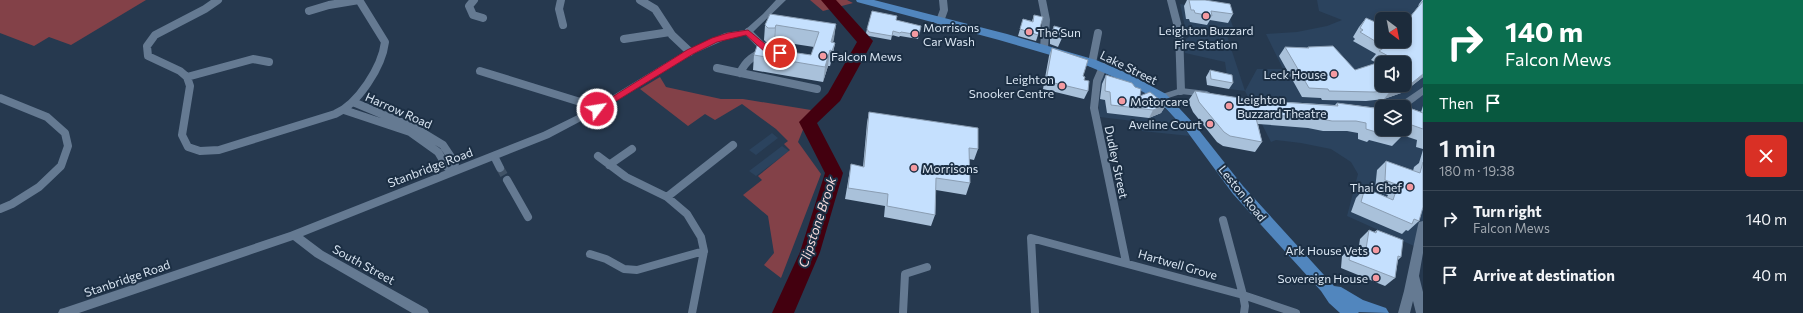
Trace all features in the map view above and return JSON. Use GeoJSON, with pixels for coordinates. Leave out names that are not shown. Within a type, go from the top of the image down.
{"type":"FeatureCollection","features":[{"type":"Feature","properties":{"kind":"main road","name":"Lake Street"},"geometry":{"type":"LineString","coordinates":[[861,0],[1044,48],[1098,65],[1125,77],[1162,98]]}},
{"type":"Feature","properties":{"kind":"main road","name":"Leston Road"},"geometry":{"type":"LineString","coordinates":[[1162,98],[1196,134],[1238,190],[1326,287],[1334,298],[1351,313]]}},
{"type":"Feature","properties":{"kind":"main road","name":"Leston Road"},"geometry":{"type":"LineString","coordinates":[[1326,287],[1349,300],[1382,313]]}},
{"type":"Feature","properties":{"kind":"street"},"geometry":{"type":"LineString","coordinates":[[218,0],[205,9],[155,35],[147,46],[148,56],[180,71],[187,77],[253,59],[269,62]]}},
{"type":"Feature","properties":{"kind":"street","name":"Harrow Road"},"geometry":{"type":"LineString","coordinates":[[187,77],[190,86],[182,135],[188,147],[200,151],[219,150],[344,110],[359,95],[384,51],[385,41],[359,0],[329,5],[309,11]]}},
{"type":"Feature","properties":{"kind":"street"},"geometry":{"type":"LineString","coordinates":[[474,0],[469,6],[473,15],[483,18]]}},
{"type":"Feature","properties":{"kind":"street"},"geometry":{"type":"LineString","coordinates":[[561,0],[559,4],[559,15],[563,25]]}},
{"type":"Feature","properties":{"kind":"street"},"geometry":{"type":"LineString","coordinates":[[640,0],[647,2],[657,9],[676,41],[690,52]]}},
{"type":"Feature","properties":{"kind":"street"},"geometry":{"type":"LineString","coordinates":[[740,72],[744,61],[752,56],[771,51],[748,32],[766,16],[780,0]]}},
{"type":"Feature","properties":{"kind":"street"},"geometry":{"type":"LineString","coordinates":[[940,21],[944,10],[943,0]]}},
{"type":"Feature","properties":{"kind":"street"},"geometry":{"type":"LineString","coordinates":[[1042,0],[1046,20],[1044,48]]}},
{"type":"Feature","properties":{"kind":"street"},"geometry":{"type":"LineString","coordinates":[[1171,0],[1179,31],[1181,91]]}},
{"type":"Feature","properties":{"kind":"street"},"geometry":{"type":"LineString","coordinates":[[624,39],[670,32]]}},
{"type":"Feature","properties":{"kind":"street","name":"Stanbridge Road"},"geometry":{"type":"LineString","coordinates":[[64,313],[86,309],[294,235],[454,170],[546,135],[597,109],[690,52],[714,40],[748,32]]}},
{"type":"Feature","properties":{"kind":"street","name":"Dudley Street"},"geometry":{"type":"LineString","coordinates":[[1098,33],[1098,65],[1094,108],[1126,262]]}},
{"type":"Feature","properties":{"kind":"street"},"geometry":{"type":"LineString","coordinates":[[717,68],[816,89]]}},
{"type":"Feature","properties":{"kind":"street"},"geometry":{"type":"LineString","coordinates":[[480,71],[590,105],[597,109]]}},
{"type":"Feature","properties":{"kind":"street"},"geometry":{"type":"LineString","coordinates":[[1410,100],[1423,90]]}},
{"type":"Feature","properties":{"kind":"street","name":"Lake Street"},"geometry":{"type":"LineString","coordinates":[[1162,98],[1181,91],[1200,92],[1218,96]]}},
{"type":"Feature","properties":{"kind":"street"},"geometry":{"type":"LineString","coordinates":[[0,98],[47,117],[65,133],[68,146],[61,166],[39,187],[12,204],[0,209]]}},
{"type":"Feature","properties":{"kind":"street","name":"Harrow Road"},"geometry":{"type":"LineString","coordinates":[[344,110],[410,132],[438,152],[447,167],[454,170],[455,163],[443,146],[415,128],[353,102]]}},
{"type":"Feature","properties":{"kind":"street"},"geometry":{"type":"LineString","coordinates":[[667,197],[733,145]]}},
{"type":"Feature","properties":{"kind":"street"},"geometry":{"type":"LineString","coordinates":[[609,165],[632,149]]}},
{"type":"Feature","properties":{"kind":"street"},"geometry":{"type":"LineString","coordinates":[[494,156],[500,168]]}},
{"type":"Feature","properties":{"kind":"street"},"geometry":{"type":"LineString","coordinates":[[598,156],[626,177],[667,197],[687,214],[701,237],[704,251],[692,313]]}},
{"type":"Feature","properties":{"kind":"street"},"geometry":{"type":"LineString","coordinates":[[507,180],[528,217]]}},
{"type":"Feature","properties":{"kind":"street","name":"Hartwell Grove"},"geometry":{"type":"LineString","coordinates":[[1223,220],[1243,295]]}},
{"type":"Feature","properties":{"kind":"street"},"geometry":{"type":"LineString","coordinates":[[1404,313],[1423,225]]}},
{"type":"Feature","properties":{"kind":"street","name":"South Street"},"geometry":{"type":"LineString","coordinates":[[294,235],[320,254],[423,313]]}},
{"type":"Feature","properties":{"kind":"street","name":"Hartwell Grove"},"geometry":{"type":"LineString","coordinates":[[1035,313],[1031,238],[1126,262],[1243,295]]}},
{"type":"Feature","properties":{"kind":"street"},"geometry":{"type":"LineString","coordinates":[[590,254],[606,259],[624,269],[637,270],[704,251]]}},
{"type":"Feature","properties":{"kind":"street"},"geometry":{"type":"LineString","coordinates":[[903,313],[905,274],[927,267]]}},
{"type":"Feature","properties":{"kind":"street"},"geometry":{"type":"LineString","coordinates":[[1413,276],[1422,313]]}},
{"type":"Feature","properties":{"kind":"street"},"geometry":{"type":"LineString","coordinates":[[1244,313],[1245,306],[1243,295],[1296,313]]}},
{"type":"Feature","properties":{"kind":"shaded area"},"geometry":{"type":"Polygon","coordinates":[[[0,0],[146,0],[71,45],[49,37],[34,46],[0,33],[0,0]]]}},
{"type":"Feature","properties":{"kind":"shaded area"},"geometry":{"type":"Polygon","coordinates":[[[810,0],[847,0],[853,3],[823,11],[810,0]]]}},
{"type":"Feature","properties":{"kind":"shaded area"},"geometry":{"type":"Polygon","coordinates":[[[1317,0],[1423,0],[1423,250],[1347,216],[1358,174],[1351,162],[1331,149],[1276,140],[1271,142],[1245,91],[1257,69],[1283,69],[1266,34],[1297,32],[1327,26],[1342,20],[1319,11],[1317,0]]]}},
{"type":"Feature","properties":{"kind":"shaded area"},"geometry":{"type":"Polygon","coordinates":[[[1180,4],[1228,12],[1236,36],[1227,36],[1245,91],[1229,89],[1225,62],[1185,53],[1186,39],[1189,37],[1188,31],[1185,27],[1180,4]]]}},
{"type":"Feature","properties":{"kind":"shaded area"},"geometry":{"type":"Polygon","coordinates":[[[1105,75],[1111,75],[1140,89],[1155,99],[1177,120],[1190,136],[1142,131],[1141,122],[1100,117],[1099,107],[1101,78],[1105,75]]]}},
{"type":"Feature","properties":{"kind":"shaded area"},"geometry":{"type":"Polygon","coordinates":[[[660,77],[666,87],[721,99],[743,99],[811,110],[798,142],[821,174],[781,278],[764,265],[774,253],[768,216],[743,195],[762,180],[758,176],[790,150],[784,144],[788,141],[776,129],[742,104],[715,120],[705,114],[688,126],[640,89],[660,77]]]}},
{"type":"Feature","properties":{"kind":"shaded area"},"geometry":{"type":"Polygon","coordinates":[[[772,133],[778,138],[756,155],[749,150],[772,133]]]}},
{"type":"Feature","properties":{"kind":"shaded area"},"geometry":{"type":"Polygon","coordinates":[[[782,146],[789,151],[756,176],[749,171],[782,146]]]}},
{"type":"Feature","properties":{"kind":"building"},"geometry":{"type":"Polygon","coordinates":[[[1189,0],[1205,0],[1230,4],[1233,14],[1211,11],[1212,16],[1195,13],[1194,10],[1191,10],[1189,0]]]}},
{"type":"Feature","properties":{"kind":"building"},"geometry":{"type":"Polygon","coordinates":[[[1423,1],[1423,74],[1411,83],[1411,56],[1388,56],[1379,51],[1384,48],[1411,48],[1411,16],[1423,1]]]}},
{"type":"Feature","properties":{"kind":"building"},"geometry":{"type":"Polygon","coordinates":[[[872,11],[897,16],[896,20],[921,26],[919,35],[893,31],[892,36],[869,32],[867,29],[872,11]]]}},
{"type":"Feature","properties":{"kind":"building"},"geometry":{"type":"Polygon","coordinates":[[[770,14],[836,24],[831,42],[835,43],[832,51],[830,50],[825,67],[754,55],[757,46],[764,43],[770,44],[769,49],[811,55],[819,32],[776,25],[775,28],[768,28],[765,25],[770,14]]]}},
{"type":"Feature","properties":{"kind":"building"},"geometry":{"type":"Polygon","coordinates":[[[1034,15],[1043,17],[1038,35],[1020,29],[1023,19],[1033,22],[1034,15]]]}},
{"type":"Feature","properties":{"kind":"building"},"geometry":{"type":"Polygon","coordinates":[[[1366,18],[1375,22],[1375,41],[1360,32],[1363,30],[1360,28],[1366,18]]]}},
{"type":"Feature","properties":{"kind":"building"},"geometry":{"type":"Polygon","coordinates":[[[1054,26],[1065,29],[1062,38],[1053,35],[1054,26]]]}},
{"type":"Feature","properties":{"kind":"building"},"geometry":{"type":"Polygon","coordinates":[[[1333,46],[1355,70],[1375,64],[1375,92],[1329,91],[1328,89],[1309,88],[1285,47],[1309,48],[1308,47],[1333,46]]]}},
{"type":"Feature","properties":{"kind":"building"},"geometry":{"type":"Polygon","coordinates":[[[1052,48],[1088,60],[1083,76],[1085,77],[1084,80],[1089,81],[1088,91],[1046,81],[1052,48]]]}},
{"type":"Feature","properties":{"kind":"building"},"geometry":{"type":"Polygon","coordinates":[[[1210,70],[1232,75],[1233,83],[1211,79],[1210,70]]]}},
{"type":"Feature","properties":{"kind":"building"},"geometry":{"type":"Polygon","coordinates":[[[1106,75],[1132,83],[1135,87],[1141,89],[1140,96],[1150,92],[1166,105],[1153,110],[1111,105],[1110,92],[1105,91],[1106,75]]]}},
{"type":"Feature","properties":{"kind":"building"},"geometry":{"type":"Polygon","coordinates":[[[1195,91],[1252,100],[1338,106],[1337,103],[1375,108],[1375,132],[1366,129],[1366,123],[1356,121],[1332,121],[1316,118],[1255,114],[1262,142],[1230,136],[1224,132],[1199,102],[1195,91]]]}},
{"type":"Feature","properties":{"kind":"building"},"geometry":{"type":"Polygon","coordinates":[[[1411,109],[1423,113],[1423,129],[1411,125],[1411,109]]]}},
{"type":"Feature","properties":{"kind":"building","name":"Morrisons"},"geometry":{"type":"Polygon","coordinates":[[[869,112],[978,128],[978,149],[969,148],[970,183],[936,178],[935,215],[887,206],[888,194],[848,188],[851,164],[864,167],[869,112]]]}},
{"type":"Feature","properties":{"kind":"building"},"geometry":{"type":"Polygon","coordinates":[[[1386,161],[1420,173],[1423,162],[1423,207],[1419,221],[1414,219],[1412,224],[1361,202],[1365,188],[1393,200],[1398,185],[1385,180],[1386,161]]]}},
{"type":"Feature","properties":{"kind":"building"},"geometry":{"type":"Polygon","coordinates":[[[1369,230],[1376,233],[1377,230],[1403,240],[1401,257],[1398,256],[1395,278],[1349,260],[1351,248],[1358,251],[1359,246],[1366,249],[1369,230]]]}},
{"type":"Feature","properties":{"kind":"waterway","name":"Clipstone Brook"},"geometry":{"type":"LineString","coordinates":[[783,313],[810,252],[834,173],[808,122],[834,97],[865,41],[828,0]]}},
{"type":"Feature","properties":{"kind":"tunnel"},"geometry":{"type":"LineString","coordinates":[[500,168],[507,180]]}},
{"type":"Feature","properties":{"kind":"place","name":"Leighton Buzzard Fire Station"},"geometry":{"type":"Point","coordinates":[1206,16]}},
{"type":"Feature","properties":{"kind":"place","name":"The Sun"},"geometry":{"type":"Point","coordinates":[1029,32]}},
{"type":"Feature","properties":{"kind":"place","name":"Morrisons Car Wash"},"geometry":{"type":"Point","coordinates":[915,34]}},
{"type":"Feature","properties":{"kind":"place","name":"Falcon Mews"},"geometry":{"type":"Point","coordinates":[823,56]}},
{"type":"Feature","properties":{"kind":"place","name":"Leck House"},"geometry":{"type":"Point","coordinates":[1334,74]}},
{"type":"Feature","properties":{"kind":"place","name":"Leighton Snooker Centre"},"geometry":{"type":"Point","coordinates":[1062,86]}},
{"type":"Feature","properties":{"kind":"place","name":"Motorcare"},"geometry":{"type":"Point","coordinates":[1122,101]}},
{"type":"Feature","properties":{"kind":"place","name":"Leighton Buzzard Theatre"},"geometry":{"type":"Point","coordinates":[1229,106]}},
{"type":"Feature","properties":{"kind":"place","name":"Aveline Court"},"geometry":{"type":"Point","coordinates":[1210,124]}},
{"type":"Feature","properties":{"kind":"place","name":"Morrisons"},"geometry":{"type":"Point","coordinates":[914,168]}},
{"type":"Feature","properties":{"kind":"place","name":"Thai Chef"},"geometry":{"type":"Point","coordinates":[1410,187]}},
{"type":"Feature","properties":{"kind":"place","name":"Ark House Vets"},"geometry":{"type":"Point","coordinates":[1376,250]}},
{"type":"Feature","properties":{"kind":"place","name":"Sovereign House"},"geometry":{"type":"Point","coordinates":[1376,278]}},
{"type":"Feature","properties":{"kind":"route"},"geometry":{"type":"LineString","coordinates":[[597,109],[690,52],[714,40],[748,32],[768,51],[780,53]]}}]}
